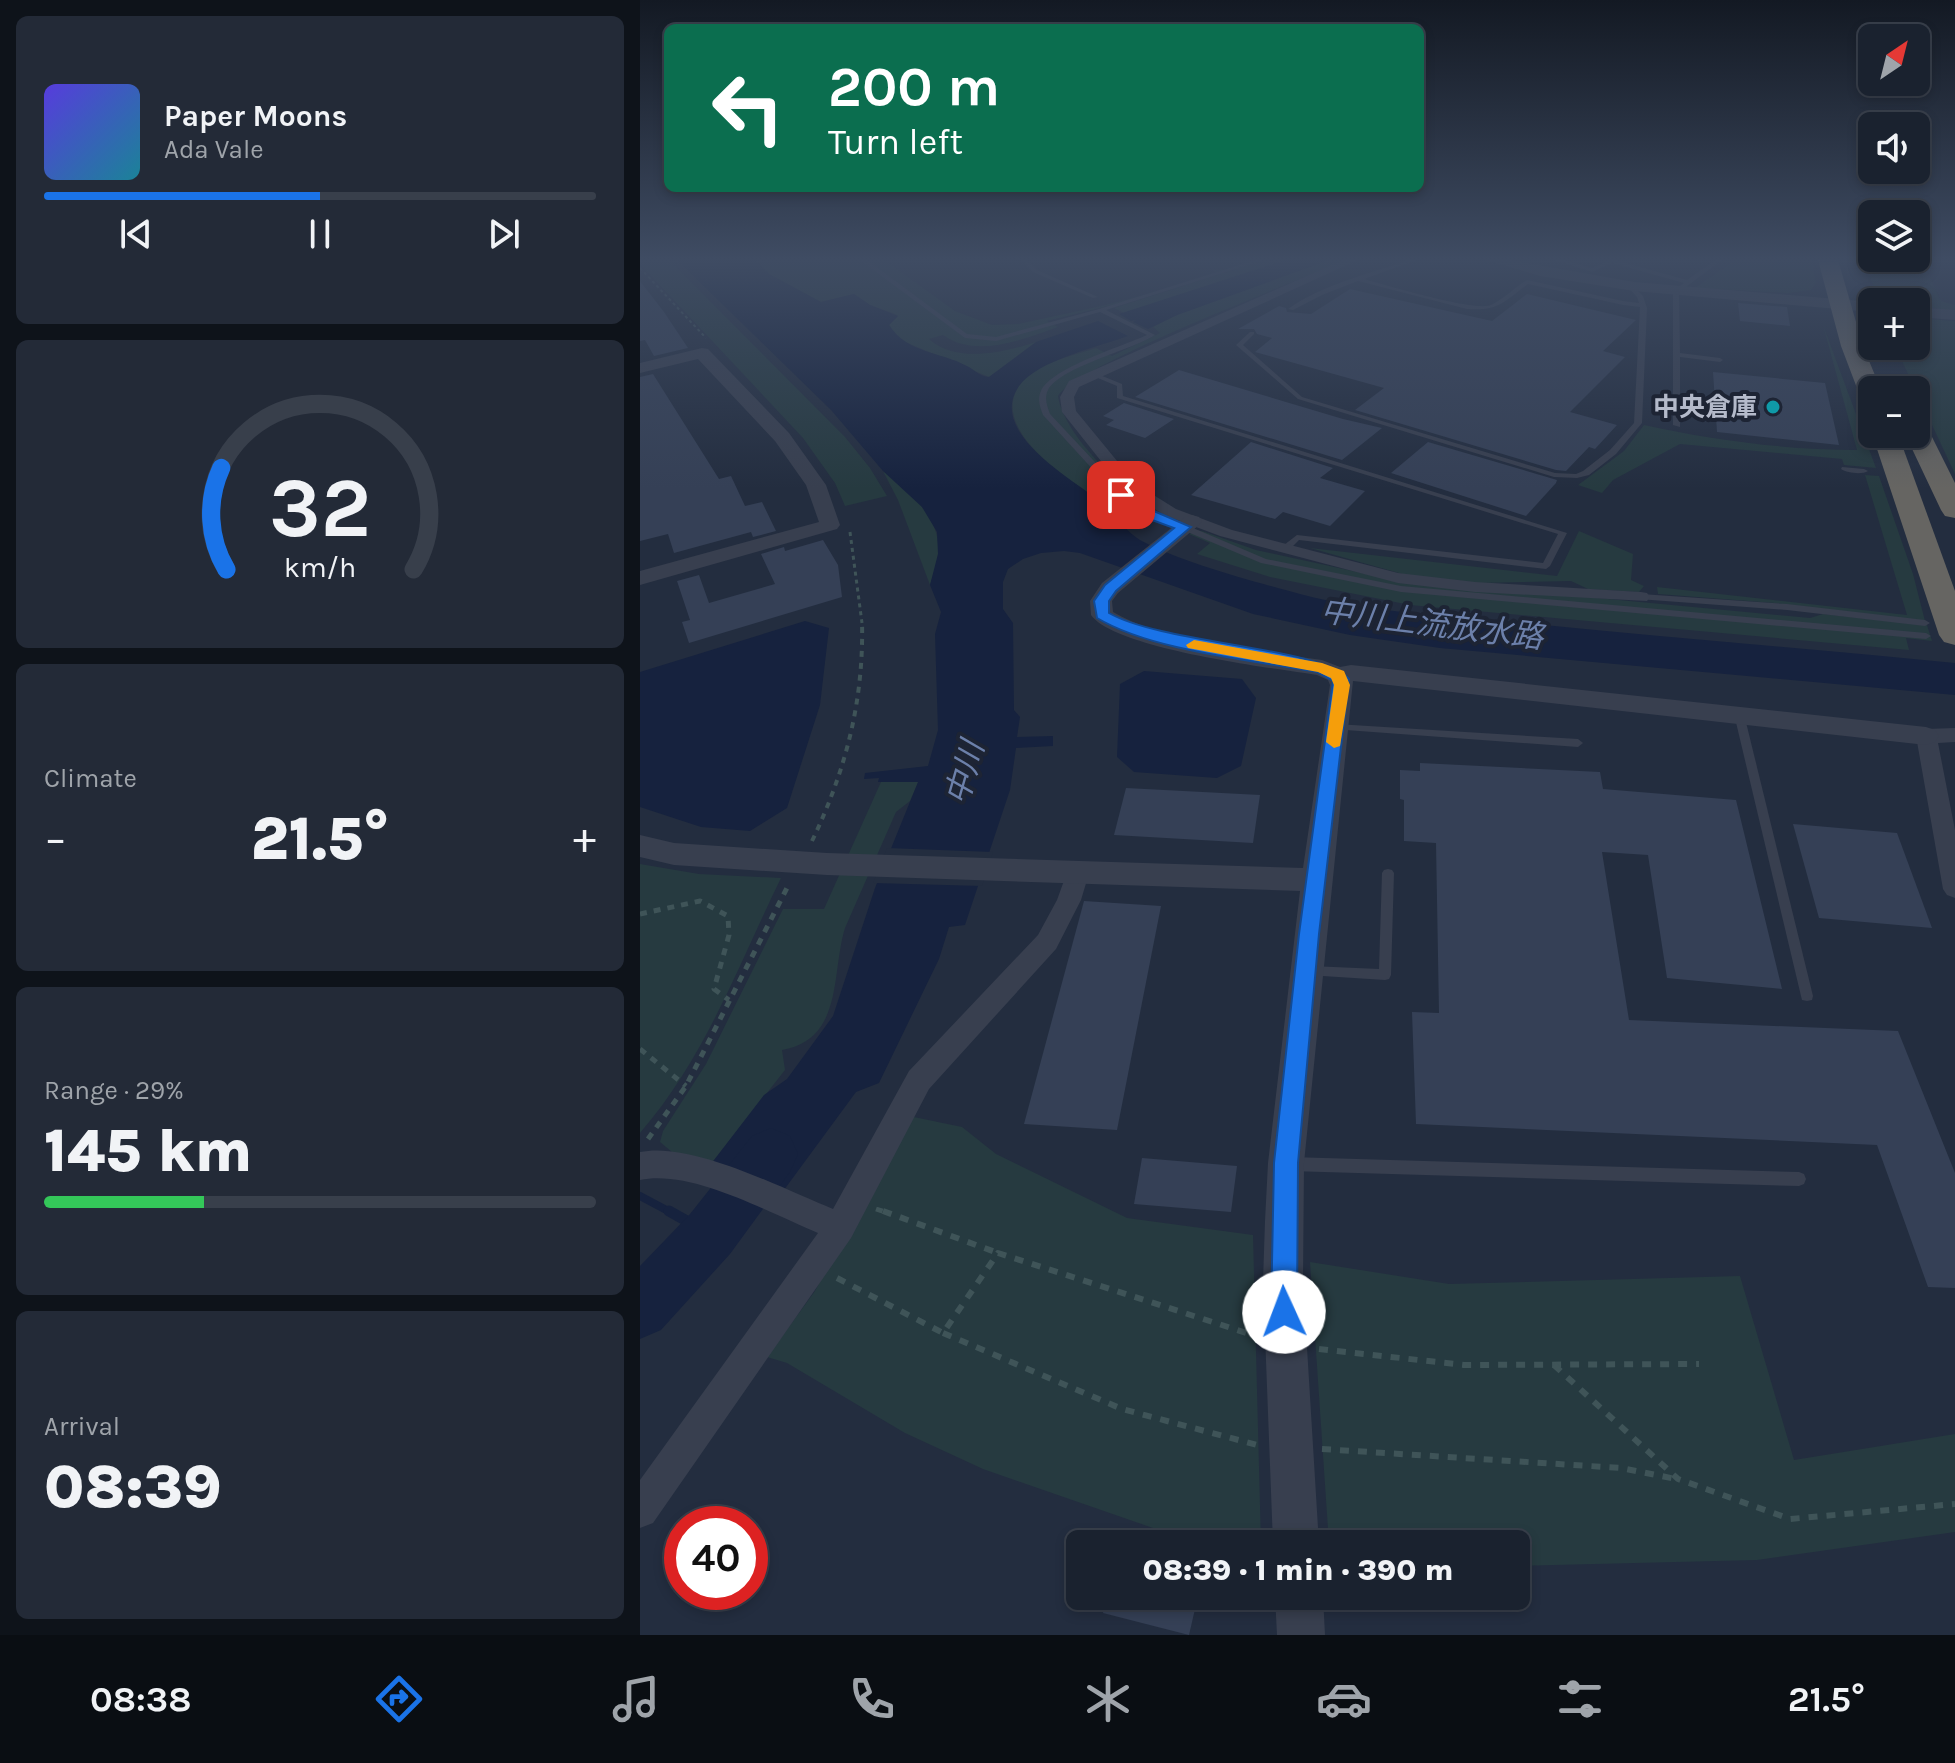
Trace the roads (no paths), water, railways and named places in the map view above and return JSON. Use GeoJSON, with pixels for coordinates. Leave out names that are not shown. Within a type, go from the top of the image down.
{"type":"FeatureCollection","features":[{"type":"Feature","properties":{"kind":"highway"},"geometry":{"type":"LineString","coordinates":[[1851,336],[1865,376]]}},
{"type":"Feature","properties":{"kind":"highway"},"geometry":{"type":"LineString","coordinates":[[1890,448],[1955,635]]}},
{"type":"Feature","properties":{"kind":"highway"},"geometry":{"type":"LineString","coordinates":[[1924,448],[1955,510]]}},
{"type":"Feature","properties":{"kind":"street"},"geometry":{"type":"LineString","coordinates":[[1181,336],[1069,390],[1069,412],[1130,487],[1185,526],[1287,547],[1398,578],[1447,585],[1641,597]]}},
{"type":"Feature","properties":{"kind":"street"},"geometry":{"type":"LineString","coordinates":[[640,368],[702,353],[782,437],[816,485],[830,525],[640,578]]}},
{"type":"Feature","properties":{"kind":"street"},"geometry":{"type":"LineString","coordinates":[[1185,526],[1110,588],[1100,608],[1102,615],[1120,626],[1207,648],[1322,668],[1338,675],[1351,673],[1926,736],[1937,733],[1955,735]]}},
{"type":"Feature","properties":{"kind":"street"},"geometry":{"type":"LineString","coordinates":[[1295,1530],[1283,1282],[1286,1163],[1316,880],[1342,685],[1338,675]]}},
{"type":"Feature","properties":{"kind":"street"},"geometry":{"type":"LineString","coordinates":[[1926,736],[1955,889]]}},
{"type":"Feature","properties":{"kind":"street"},"geometry":{"type":"LineString","coordinates":[[640,846],[674,854],[814,863],[1316,880]]}},
{"type":"Feature","properties":{"kind":"street"},"geometry":{"type":"LineString","coordinates":[[640,1510],[814,1266],[847,1215],[919,1080],[1047,942],[1069,900],[1062,871]]}},
{"type":"Feature","properties":{"kind":"street"},"geometry":{"type":"LineString","coordinates":[[640,1166],[659,1162],[704,1172],[776,1202],[847,1215]]}},
{"type":"Feature","properties":{"kind":"street"},"geometry":{"type":"LineString","coordinates":[[1300,1610],[1301,1635]]}},
{"type":"Feature","properties":{"kind":"lane"},"geometry":{"type":"LineString","coordinates":[[966,336],[1005,336]]}},
{"type":"Feature","properties":{"kind":"lane"},"geometry":{"type":"LineString","coordinates":[[1149,336],[1057,377],[1043,393],[1042,405],[1047,415],[1121,495],[1149,514],[1185,526],[1264,561],[1401,589],[1926,636]]}},
{"type":"Feature","properties":{"kind":"lane"},"geometry":{"type":"LineString","coordinates":[[1248,336],[1239,345],[1300,398],[1554,475],[1577,476],[1613,452],[1638,423],[1642,336]]}},
{"type":"Feature","properties":{"kind":"lane"},"geometry":{"type":"LineString","coordinates":[[1677,425],[1678,336]]}},
{"type":"Feature","properties":{"kind":"lane"},"geometry":{"type":"LineString","coordinates":[[1677,355],[1720,360]]}},
{"type":"Feature","properties":{"kind":"lane"},"geometry":{"type":"LineString","coordinates":[[1095,375],[1120,385],[1119,397],[1563,533],[1546,566],[1297,537],[1287,547]]}},
{"type":"Feature","properties":{"kind":"lane"},"geometry":{"type":"LineString","coordinates":[[1845,469],[1864,471]]}},
{"type":"Feature","properties":{"kind":"lane"},"geometry":{"type":"LineString","coordinates":[[1641,597],[1787,607],[1925,623]]}},
{"type":"Feature","properties":{"kind":"lane"},"geometry":{"type":"LineString","coordinates":[[1817,627],[1893,620]]}},
{"type":"Feature","properties":{"kind":"lane"},"geometry":{"type":"LineString","coordinates":[[1739,714],[1807,996]]}},
{"type":"Feature","properties":{"kind":"lane"},"geometry":{"type":"LineString","coordinates":[[1336,727],[1578,743]]}},
{"type":"Feature","properties":{"kind":"lane"},"geometry":{"type":"LineString","coordinates":[[1307,971],[1385,975],[1388,873]]}},
{"type":"Feature","properties":{"kind":"lane"},"geometry":{"type":"LineString","coordinates":[[1286,1163],[1799,1179]]}},
{"type":"Feature","properties":{"kind":"water","name":"中川上流放水路"},"geometry":{"type":"Polygon","coordinates":[[[755,336],[899,336],[915,347],[956,361],[989,377],[1036,342],[1053,336],[1127,336],[1054,362],[1028,377],[1019,386],[1012,403],[1014,420],[1022,436],[1036,451],[1102,503],[1135,536],[1157,548],[1197,564],[1300,594],[1387,610],[1955,663],[1955,695],[1440,648],[1350,635],[1253,614],[1080,553],[1041,553],[1023,559],[1008,569],[1003,582],[1003,609],[1013,623],[1014,710],[1020,717],[1017,737],[1053,736],[1053,746],[1016,748],[1010,790],[965,925],[949,927],[939,959],[879,1083],[856,1092],[781,1194],[711,1164],[764,1095],[787,1079],[833,1016],[875,888],[918,782],[878,782],[879,778],[864,779],[865,773],[928,766],[938,730],[935,634],[941,612],[930,585],[938,554],[937,532],[922,507],[883,471],[831,410],[755,336]]]}},
{"type":"Feature","properties":{"kind":"water"},"geometry":{"type":"Polygon","coordinates":[[[805,621],[829,628],[820,705],[787,808],[750,831],[701,827],[640,807],[640,672],[805,621]]]}},
{"type":"Feature","properties":{"kind":"water"},"geometry":{"type":"Polygon","coordinates":[[[1144,671],[1242,679],[1256,698],[1241,766],[1217,778],[1134,772],[1117,757],[1120,684],[1144,671]]]}},
{"type":"Feature","properties":{"kind":"waterway","name":"中川"},"geometry":{"type":"LineString","coordinates":[[640,1309],[710,1234],[771,1154]]}},
{"type":"Feature","properties":{"kind":"waterway"},"geometry":{"type":"LineString","coordinates":[[640,1196],[672,1213]]}},
{"type":"Feature","properties":{"kind":"waterway"},"geometry":{"type":"LineString","coordinates":[[669,1211],[710,1234]]}},
{"type":"Feature","properties":{"kind":"place","name":"中央倉庫"},"geometry":{"type":"Point","coordinates":[1773,407]}}]}
